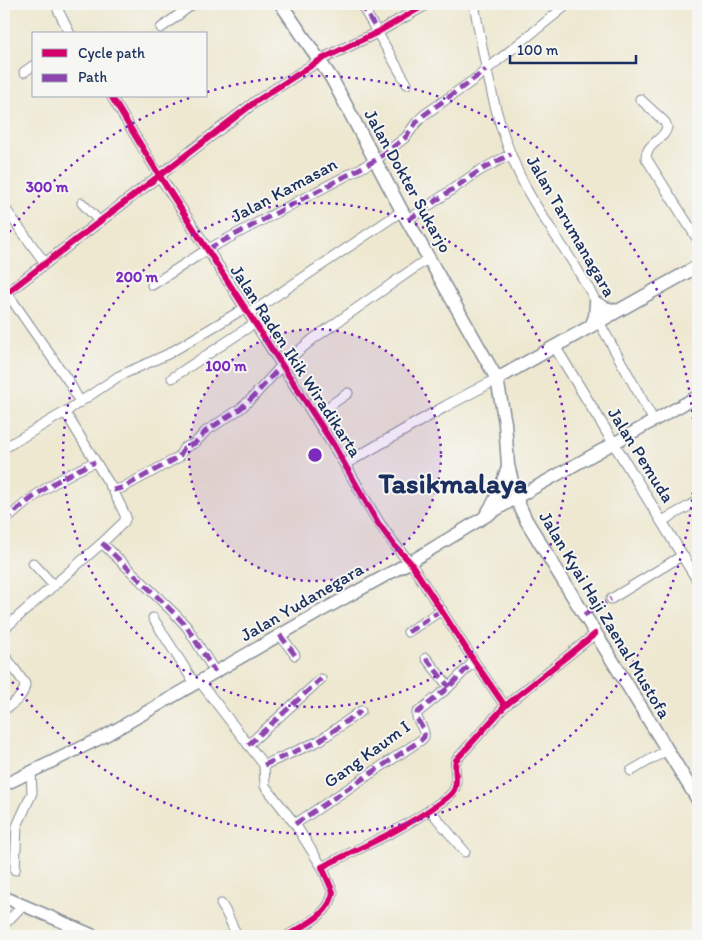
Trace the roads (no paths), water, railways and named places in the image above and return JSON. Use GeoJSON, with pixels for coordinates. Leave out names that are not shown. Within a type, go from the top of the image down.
{"type":"FeatureCollection","features":[{"type":"Feature","properties":{"kind":"main road","name":"Jalan Dokter Sukarjo"},"geometry":{"type":"LineString","coordinates":[[281,4],[320,60],[497,379]]}},
{"type":"Feature","properties":{"kind":"main road"},"geometry":{"type":"LineString","coordinates":[[497,379],[698,266]]}},
{"type":"Feature","properties":{"kind":"main road"},"geometry":{"type":"LineString","coordinates":[[598,322],[595,317],[596,303],[605,308],[618,311]]}},
{"type":"Feature","properties":{"kind":"main road","name":"Jalan Kyai Haji Zaenal Mustofa"},"geometry":{"type":"LineString","coordinates":[[497,379],[505,424],[508,465],[516,498],[526,520],[698,800]]}},
{"type":"Feature","properties":{"kind":"main road","name":"Jalan Yudanegara"},"geometry":{"type":"LineString","coordinates":[[4,785],[104,737],[410,562],[486,515],[698,396]]}},
{"type":"Feature","properties":{"kind":"main road"},"geometry":{"type":"LineString","coordinates":[[486,515],[495,503],[508,465]]}},
{"type":"Feature","properties":{"kind":"main road"},"geometry":{"type":"LineString","coordinates":[[4,896],[95,936]]}},
{"type":"Feature","properties":{"kind":"street"},"geometry":{"type":"LineString","coordinates":[[58,4],[58,10],[69,32]]}},
{"type":"Feature","properties":{"kind":"street"},"geometry":{"type":"LineString","coordinates":[[161,28],[193,4]]}},
{"type":"Feature","properties":{"kind":"street"},"geometry":{"type":"LineString","coordinates":[[361,4],[407,84]]}},
{"type":"Feature","properties":{"kind":"street"},"geometry":{"type":"LineString","coordinates":[[80,402],[69,382],[5,294],[255,102],[320,60],[378,32],[427,4]]}},
{"type":"Feature","properties":{"kind":"street","name":"Jalan Tarumanagara"},"geometry":{"type":"LineString","coordinates":[[474,4],[495,107],[511,154],[528,192],[596,303]]}},
{"type":"Feature","properties":{"kind":"street","name":"Jalan Kamasan"},"geometry":{"type":"LineString","coordinates":[[152,285],[208,249],[376,160],[406,138],[424,115],[486,70],[568,4]]}},
{"type":"Feature","properties":{"kind":"street"},"geometry":{"type":"LineString","coordinates":[[24,72],[32,66]]}},
{"type":"Feature","properties":{"kind":"street"},"geometry":{"type":"LineString","coordinates":[[112,98],[159,175]]}},
{"type":"Feature","properties":{"kind":"street"},"geometry":{"type":"LineString","coordinates":[[640,100],[667,127],[666,131],[647,150],[646,158],[698,240]]}},
{"type":"Feature","properties":{"kind":"street"},"geometry":{"type":"LineString","coordinates":[[172,378],[250,315],[405,215],[511,154]]}},
{"type":"Feature","properties":{"kind":"street","name":"Jalan Raden Ikik Wiradikarta"},"geometry":{"type":"LineString","coordinates":[[159,175],[283,364],[345,464],[378,523],[394,545],[410,562]]}},
{"type":"Feature","properties":{"kind":"street"},"geometry":{"type":"LineString","coordinates":[[82,203],[100,222]]}},
{"type":"Feature","properties":{"kind":"street"},"geometry":{"type":"LineString","coordinates":[[4,207],[45,263]]}},
{"type":"Feature","properties":{"kind":"street"},"geometry":{"type":"LineString","coordinates":[[114,490],[122,488],[179,458],[184,448],[195,443],[206,431],[240,409],[283,364],[313,339],[430,257]]}},
{"type":"Feature","properties":{"kind":"street"},"geometry":{"type":"LineString","coordinates":[[4,448],[65,412],[119,376],[250,315]]}},
{"type":"Feature","properties":{"kind":"street"},"geometry":{"type":"LineString","coordinates":[[598,322],[654,421]]}},
{"type":"Feature","properties":{"kind":"street","name":"Jalan Pemuda"},"geometry":{"type":"LineString","coordinates":[[555,347],[698,581]]}},
{"type":"Feature","properties":{"kind":"street"},"geometry":{"type":"LineString","coordinates":[[345,464],[497,379]]}},
{"type":"Feature","properties":{"kind":"street"},"geometry":{"type":"LineString","coordinates":[[315,416],[348,393]]}},
{"type":"Feature","properties":{"kind":"street"},"geometry":{"type":"LineString","coordinates":[[4,629],[102,543],[126,519],[114,490],[65,412]]}},
{"type":"Feature","properties":{"kind":"street"},"geometry":{"type":"LineString","coordinates":[[4,522],[38,492],[58,479],[95,462]]}},
{"type":"Feature","properties":{"kind":"street"},"geometry":{"type":"LineString","coordinates":[[662,521],[698,501]]}},
{"type":"Feature","properties":{"kind":"street"},"geometry":{"type":"LineString","coordinates":[[102,543],[176,615],[215,672]]}},
{"type":"Feature","properties":{"kind":"street"},"geometry":{"type":"LineString","coordinates":[[611,599],[683,555]]}},
{"type":"Feature","properties":{"kind":"street"},"geometry":{"type":"LineString","coordinates":[[410,562],[505,706]]}},
{"type":"Feature","properties":{"kind":"street"},"geometry":{"type":"LineString","coordinates":[[33,564],[54,586]]}},
{"type":"Feature","properties":{"kind":"street"},"geometry":{"type":"LineString","coordinates":[[408,632],[442,610]]}},
{"type":"Feature","properties":{"kind":"street"},"geometry":{"type":"LineString","coordinates":[[153,618],[197,683],[264,766],[265,786],[295,824],[322,867],[333,892],[328,907],[322,914],[287,936]]}},
{"type":"Feature","properties":{"kind":"street"},"geometry":{"type":"LineString","coordinates":[[322,867],[399,828],[430,810],[453,792],[456,786],[454,765],[456,760],[505,706],[595,634]]}},
{"type":"Feature","properties":{"kind":"street"},"geometry":{"type":"LineString","coordinates":[[280,635],[295,655]]}},
{"type":"Feature","properties":{"kind":"street"},"geometry":{"type":"LineString","coordinates":[[4,654],[25,684],[18,698],[4,710]]}},
{"type":"Feature","properties":{"kind":"street"},"geometry":{"type":"LineString","coordinates":[[426,658],[449,687]]}},
{"type":"Feature","properties":{"kind":"street","name":"Gang Kaum I"},"geometry":{"type":"LineString","coordinates":[[295,824],[421,740],[425,734],[417,719],[417,713],[449,687],[474,661]]}},
{"type":"Feature","properties":{"kind":"street"},"geometry":{"type":"LineString","coordinates":[[248,745],[321,679]]}},
{"type":"Feature","properties":{"kind":"street"},"geometry":{"type":"LineString","coordinates":[[264,766],[319,741],[362,711]]}},
{"type":"Feature","properties":{"kind":"street"},"geometry":{"type":"LineString","coordinates":[[631,771],[667,750]]}},
{"type":"Feature","properties":{"kind":"street"},"geometry":{"type":"LineString","coordinates":[[14,870],[18,826],[32,792],[31,772]]}},
{"type":"Feature","properties":{"kind":"street"},"geometry":{"type":"LineString","coordinates":[[430,810],[465,852]]}},
{"type":"Feature","properties":{"kind":"street"},"geometry":{"type":"LineString","coordinates":[[221,904],[238,936]]}},
{"type":"Feature","properties":{"kind":"street"},"geometry":{"type":"LineString","coordinates":[[4,925],[22,905]]}},
{"type":"Feature","properties":{"kind":"street"},"geometry":{"type":"LineString","coordinates":[[62,936],[72,926]]}},
{"type":"Feature","properties":{"kind":"district","name":"Tasikmalaya"},"geometry":{"type":"Point","coordinates":[453,483]}}]}
